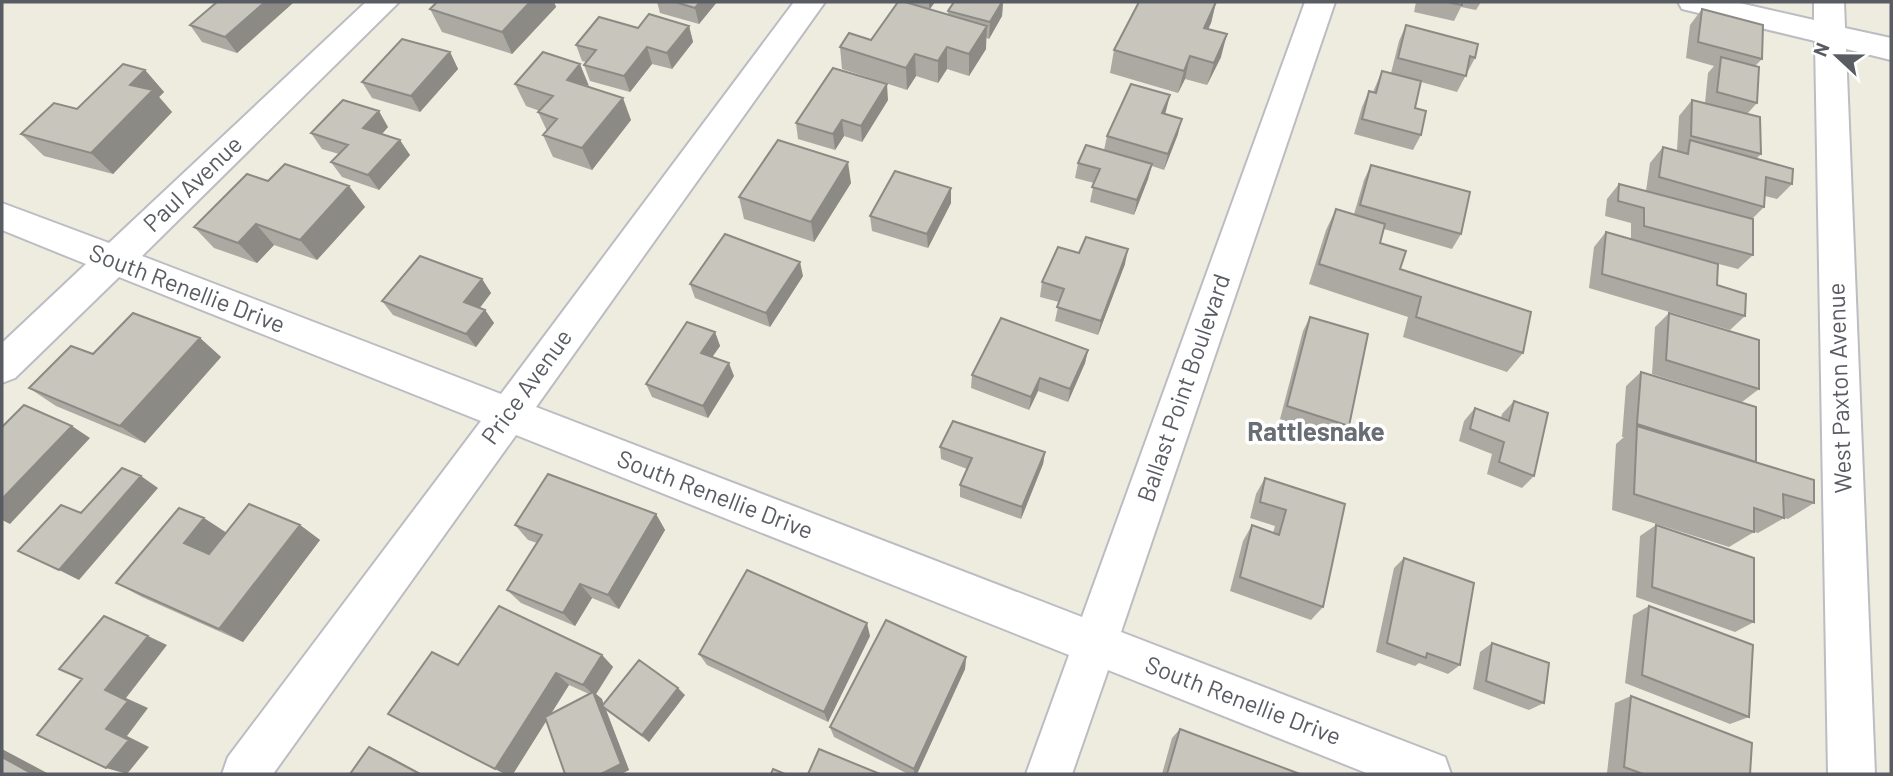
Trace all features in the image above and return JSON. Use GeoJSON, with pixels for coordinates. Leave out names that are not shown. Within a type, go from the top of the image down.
{"type":"FeatureCollection","features":[{"type":"Feature","properties":{"kind":"street","name":"Paul Avenue"},"geometry":{"type":"LineString","coordinates":[[2,367],[384,2]]}},
{"type":"Feature","properties":{"kind":"street","name":"Price Avenue"},"geometry":{"type":"LineString","coordinates":[[246,774],[810,2]]}},
{"type":"Feature","properties":{"kind":"street","name":"Ballast Point Boulevard"},"geometry":{"type":"LineString","coordinates":[[1049,774],[1320,2]]}},
{"type":"Feature","properties":{"kind":"street"},"geometry":{"type":"LineString","coordinates":[[1693,2],[1829,18],[1891,48]]}},
{"type":"Feature","properties":{"kind":"street","name":"West Paxton Avenue"},"geometry":{"type":"LineString","coordinates":[[1829,18],[1852,774]]}},
{"type":"Feature","properties":{"kind":"street","name":"South Renellie Drive"},"geometry":{"type":"LineString","coordinates":[[2,216],[1428,774]]}},
{"type":"Feature","properties":{"kind":"building"},"geometry":{"type":"Polygon","coordinates":[[[217,2],[265,2],[225,37],[190,25],[217,2]]]}},
{"type":"Feature","properties":{"kind":"building"},"geometry":{"type":"Polygon","coordinates":[[[437,2],[530,2],[502,32],[430,9],[437,2]]]}},
{"type":"Feature","properties":{"kind":"building"},"geometry":{"type":"Polygon","coordinates":[[[675,2],[700,2],[695,8],[675,2]]]}},
{"type":"Feature","properties":{"kind":"building"},"geometry":{"type":"Polygon","coordinates":[[[898,2],[987,26],[969,54],[947,47],[938,61],[915,54],[906,68],[840,47],[849,33],[871,40],[898,2]]]}},
{"type":"Feature","properties":{"kind":"building"},"geometry":{"type":"Polygon","coordinates":[[[954,2],[1002,2],[990,22],[948,11],[954,2]]]}},
{"type":"Feature","properties":{"kind":"building"},"geometry":{"type":"Polygon","coordinates":[[[1139,2],[1216,2],[1204,28],[1227,34],[1214,63],[1190,56],[1184,71],[1114,50],[1139,2]]]}},
{"type":"Feature","properties":{"kind":"building"},"geometry":{"type":"Polygon","coordinates":[[[1702,9],[1763,25],[1762,59],[1698,42],[1702,9]]]}},
{"type":"Feature","properties":{"kind":"building"},"geometry":{"type":"Polygon","coordinates":[[[649,14],[689,26],[667,53],[647,47],[624,76],[584,65],[596,50],[576,45],[599,17],[638,28],[649,14]]]}},
{"type":"Feature","properties":{"kind":"building"},"geometry":{"type":"Polygon","coordinates":[[[1406,25],[1478,44],[1475,58],[1470,56],[1466,76],[1398,58],[1406,25]]]}},
{"type":"Feature","properties":{"kind":"building"},"geometry":{"type":"Polygon","coordinates":[[[402,39],[450,52],[411,96],[362,82],[402,39]]]}},
{"type":"Feature","properties":{"kind":"building"},"geometry":{"type":"Polygon","coordinates":[[[543,52],[580,64],[567,80],[623,98],[582,148],[543,135],[557,119],[538,112],[553,96],[515,84],[543,52]]]}},
{"type":"Feature","properties":{"kind":"building"},"geometry":{"type":"Polygon","coordinates":[[[1721,57],[1759,67],[1757,103],[1717,92],[1721,57]]]}},
{"type":"Feature","properties":{"kind":"building"},"geometry":{"type":"Polygon","coordinates":[[[123,64],[145,70],[130,85],[153,90],[91,153],[21,134],[54,103],[77,109],[123,64]]]}},
{"type":"Feature","properties":{"kind":"building"},"geometry":{"type":"Polygon","coordinates":[[[833,68],[887,84],[861,126],[842,120],[833,134],[796,123],[833,68]]]}},
{"type":"Feature","properties":{"kind":"building"},"geometry":{"type":"Polygon","coordinates":[[[1382,71],[1421,81],[1415,108],[1426,111],[1421,135],[1362,119],[1369,91],[1376,93],[1382,71]]]}},
{"type":"Feature","properties":{"kind":"building"},"geometry":{"type":"Polygon","coordinates":[[[1131,84],[1170,95],[1162,113],[1182,119],[1168,154],[1107,136],[1131,84]]]}},
{"type":"Feature","properties":{"kind":"building"},"geometry":{"type":"Polygon","coordinates":[[[343,100],[379,111],[363,128],[400,140],[368,175],[331,162],[348,145],[311,133],[343,100]]]}},
{"type":"Feature","properties":{"kind":"building"},"geometry":{"type":"Polygon","coordinates":[[[1692,100],[1760,117],[1761,154],[1691,136],[1692,100]]]}},
{"type":"Feature","properties":{"kind":"building"},"geometry":{"type":"Polygon","coordinates":[[[778,140],[848,162],[811,222],[739,197],[778,140]]]}},
{"type":"Feature","properties":{"kind":"building"},"geometry":{"type":"Polygon","coordinates":[[[1690,140],[1793,169],[1792,184],[1766,177],[1764,207],[1659,177],[1663,147],[1688,154],[1690,140]]]}},
{"type":"Feature","properties":{"kind":"building"},"geometry":{"type":"Polygon","coordinates":[[[1086,145],[1152,164],[1137,200],[1092,187],[1100,169],[1078,163],[1086,145]]]}},
{"type":"Feature","properties":{"kind":"building"},"geometry":{"type":"Polygon","coordinates":[[[285,164],[349,186],[300,240],[256,224],[238,243],[194,227],[247,174],[268,181],[285,164]]]}},
{"type":"Feature","properties":{"kind":"building"},"geometry":{"type":"Polygon","coordinates":[[[1371,165],[1470,192],[1461,234],[1360,205],[1371,165]]]}},
{"type":"Feature","properties":{"kind":"building"},"geometry":{"type":"Polygon","coordinates":[[[895,171],[951,188],[927,234],[870,216],[895,171]]]}},
{"type":"Feature","properties":{"kind":"building"},"geometry":{"type":"Polygon","coordinates":[[[1619,184],[1753,219],[1753,255],[1644,226],[1644,208],[1618,201],[1619,184]]]}},
{"type":"Feature","properties":{"kind":"building"},"geometry":{"type":"Polygon","coordinates":[[[1336,209],[1385,224],[1380,243],[1406,251],[1400,269],[1531,312],[1523,353],[1416,317],[1421,297],[1319,264],[1336,209]]]}},
{"type":"Feature","properties":{"kind":"building"},"geometry":{"type":"Polygon","coordinates":[[[1606,232],[1718,264],[1717,285],[1746,294],[1745,316],[1602,274],[1606,232]]]}},
{"type":"Feature","properties":{"kind":"building"},"geometry":{"type":"Polygon","coordinates":[[[725,234],[800,262],[766,313],[690,284],[725,234]]]}},
{"type":"Feature","properties":{"kind":"building"},"geometry":{"type":"Polygon","coordinates":[[[1086,237],[1128,249],[1101,321],[1057,307],[1064,289],[1042,282],[1058,247],[1079,253],[1086,237]]]}},
{"type":"Feature","properties":{"kind":"building"},"geometry":{"type":"Polygon","coordinates":[[[420,256],[482,279],[464,302],[485,310],[466,334],[382,301],[420,256]]]}},
{"type":"Feature","properties":{"kind":"building"},"geometry":{"type":"Polygon","coordinates":[[[133,313],[200,338],[120,426],[29,388],[71,346],[93,354],[133,313]]]}},
{"type":"Feature","properties":{"kind":"building"},"geometry":{"type":"Polygon","coordinates":[[[1669,313],[1759,340],[1759,389],[1666,360],[1669,313]]]}},
{"type":"Feature","properties":{"kind":"building"},"geometry":{"type":"Polygon","coordinates":[[[1310,317],[1368,334],[1349,426],[1287,406],[1310,317]]]}},
{"type":"Feature","properties":{"kind":"building"},"geometry":{"type":"Polygon","coordinates":[[[1001,318],[1088,350],[1070,389],[1040,378],[1031,397],[972,375],[1001,318]]]}},
{"type":"Feature","properties":{"kind":"building"},"geometry":{"type":"Polygon","coordinates":[[[687,322],[715,332],[701,353],[729,363],[703,406],[646,384],[687,322]]]}},
{"type":"Feature","properties":{"kind":"building"},"geometry":{"type":"Polygon","coordinates":[[[1641,372],[1756,407],[1756,462],[1637,424],[1641,372]]]}},
{"type":"Feature","properties":{"kind":"building"},"geometry":{"type":"Polygon","coordinates":[[[1514,401],[1548,413],[1534,476],[1499,462],[1504,442],[1470,429],[1475,408],[1509,421],[1514,401]]]}},
{"type":"Feature","properties":{"kind":"building"},"geometry":{"type":"Polygon","coordinates":[[[24,405],[72,426],[2,499],[2,427],[24,405]]]}},
{"type":"Feature","properties":{"kind":"building"},"geometry":{"type":"Polygon","coordinates":[[[953,421],[1045,452],[1022,507],[960,485],[972,458],[940,447],[953,421]]]}},
{"type":"Feature","properties":{"kind":"building"},"geometry":{"type":"Polygon","coordinates":[[[1637,426],[1814,480],[1814,503],[1783,494],[1784,518],[1754,508],[1754,532],[1634,494],[1637,426]]]}},
{"type":"Feature","properties":{"kind":"building"},"geometry":{"type":"Polygon","coordinates":[[[122,468],[141,476],[59,570],[18,551],[61,505],[81,513],[122,468]]]}},
{"type":"Feature","properties":{"kind":"building"},"geometry":{"type":"Polygon","coordinates":[[[548,474],[656,514],[608,595],[580,584],[563,613],[507,590],[542,535],[515,525],[548,474]]]}},
{"type":"Feature","properties":{"kind":"building"},"geometry":{"type":"Polygon","coordinates":[[[1265,478],[1345,504],[1323,607],[1240,577],[1252,525],[1279,535],[1286,510],[1260,502],[1265,478]]]}},
{"type":"Feature","properties":{"kind":"building"},"geometry":{"type":"Polygon","coordinates":[[[249,504],[300,525],[219,629],[116,583],[179,508],[204,518],[184,543],[209,554],[249,504]]]}},
{"type":"Feature","properties":{"kind":"building"},"geometry":{"type":"Polygon","coordinates":[[[1656,525],[1754,558],[1754,622],[1652,587],[1656,525]]]}},
{"type":"Feature","properties":{"kind":"building"},"geometry":{"type":"Polygon","coordinates":[[[1404,558],[1474,583],[1460,665],[1427,653],[1426,658],[1387,643],[1404,558]]]}},
{"type":"Feature","properties":{"kind":"building"},"geometry":{"type":"Polygon","coordinates":[[[747,570],[867,623],[824,712],[699,654],[747,570]]]}},
{"type":"Feature","properties":{"kind":"building"},"geometry":{"type":"Polygon","coordinates":[[[499,606],[602,655],[583,685],[556,673],[495,769],[388,714],[432,652],[458,665],[499,606]]]}},
{"type":"Feature","properties":{"kind":"building"},"geometry":{"type":"Polygon","coordinates":[[[1649,606],[1753,645],[1749,717],[1642,675],[1649,606]]]}},
{"type":"Feature","properties":{"kind":"building"},"geometry":{"type":"Polygon","coordinates":[[[104,616],[148,636],[105,690],[128,701],[106,729],[129,740],[106,768],[37,735],[82,679],[59,669],[104,616]]]}},
{"type":"Feature","properties":{"kind":"building"},"geometry":{"type":"Polygon","coordinates":[[[886,620],[966,657],[914,769],[830,727],[886,620]]]}},
{"type":"Feature","properties":{"kind":"building"},"geometry":{"type":"Polygon","coordinates":[[[1492,643],[1549,663],[1544,703],[1486,681],[1492,643]]]}},
{"type":"Feature","properties":{"kind":"building"},"geometry":{"type":"Polygon","coordinates":[[[639,660],[678,688],[642,735],[602,706],[639,660]]]}},
{"type":"Feature","properties":{"kind":"building"},"geometry":{"type":"Polygon","coordinates":[[[593,692],[621,764],[601,774],[565,774],[545,717],[593,692]]]}},
{"type":"Feature","properties":{"kind":"building"},"geometry":{"type":"Polygon","coordinates":[[[1631,696],[1752,743],[1750,774],[1643,774],[1624,767],[1631,696]]]}},
{"type":"Feature","properties":{"kind":"building"},"geometry":{"type":"Polygon","coordinates":[[[1180,729],[1300,774],[1167,774],[1180,729]]]}},
{"type":"Feature","properties":{"kind":"building"},"geometry":{"type":"Polygon","coordinates":[[[369,747],[420,774],[350,774],[369,747]]]}},
{"type":"Feature","properties":{"kind":"building"},"geometry":{"type":"Polygon","coordinates":[[[819,749],[880,774],[808,774],[819,749]]]}},
{"type":"Feature","properties":{"kind":"building"},"geometry":{"type":"Polygon","coordinates":[[[2,757],[33,774],[2,774],[2,757]]]}},
{"type":"Feature","properties":{"kind":"building"},"geometry":{"type":"Polygon","coordinates":[[[773,769],[785,774],[771,774],[773,769]]]}},
{"type":"Feature","properties":{"kind":"district","name":"Rattlesnake"},"geometry":{"type":"Point","coordinates":[1316,432]}}]}
